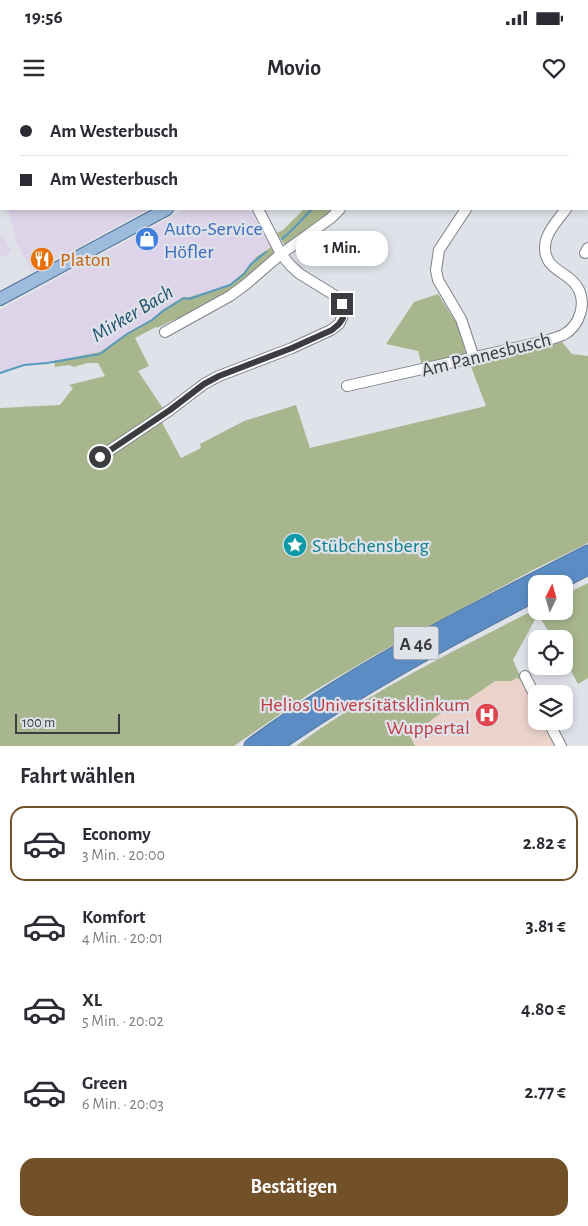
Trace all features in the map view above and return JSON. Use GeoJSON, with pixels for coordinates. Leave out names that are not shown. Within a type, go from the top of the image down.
{"type":"FeatureCollection","features":[{"type":"Feature","properties":{"kind":"highway","name":"A 46"},"geometry":{"type":"LineString","coordinates":[[252,746],[322,698],[399,652],[466,615],[588,553]]}},
{"type":"Feature","properties":{"kind":"highway"},"geometry":{"type":"LineString","coordinates":[[573,575],[588,568]]}},
{"type":"Feature","properties":{"kind":"highway","name":"A 46"},"geometry":{"type":"LineString","coordinates":[[274,746],[337,704],[404,664],[528,597]]}},
{"type":"Feature","properties":{"kind":"main road"},"geometry":{"type":"LineString","coordinates":[[0,299],[165,210]]}},
{"type":"Feature","properties":{"kind":"street"},"geometry":{"type":"LineString","coordinates":[[100,457],[170,410],[204,384],[219,376],[292,348],[332,330],[339,324],[344,313],[342,304],[338,299],[291,266],[281,254],[259,210]]}},
{"type":"Feature","properties":{"kind":"street"},"geometry":{"type":"LineString","coordinates":[[165,332],[246,286],[281,254],[331,218],[339,210]]}},
{"type":"Feature","properties":{"kind":"street"},"geometry":{"type":"LineString","coordinates":[[465,210],[439,250],[436,270],[438,280],[461,319],[474,358]]}},
{"type":"Feature","properties":{"kind":"street","name":"Am Pannesbusch"},"geometry":{"type":"LineString","coordinates":[[347,386],[474,358],[562,335],[576,324],[585,302],[576,286],[551,266],[545,252],[548,234],[565,210]]}},
{"type":"Feature","properties":{"kind":"street"},"geometry":{"type":"LineString","coordinates":[[524,676],[529,685]]}},
{"type":"Feature","properties":{"kind":"street"},"geometry":{"type":"LineString","coordinates":[[553,730],[561,746]]}},
{"type":"Feature","properties":{"kind":"shaded area"},"geometry":{"type":"Polygon","coordinates":[[[8,210],[146,210],[32,272],[17,244],[8,210]]]}},
{"type":"Feature","properties":{"kind":"shaded area"},"geometry":{"type":"Polygon","coordinates":[[[184,210],[251,210],[271,247],[256,257],[244,272],[229,285],[189,297],[183,297],[100,352],[45,363],[24,364],[0,372],[0,310],[184,210]]]}},
{"type":"Feature","properties":{"kind":"shaded area"},"geometry":{"type":"Polygon","coordinates":[[[3,235],[12,252],[0,258],[0,236],[3,235]]]}},
{"type":"Feature","properties":{"kind":"shaded area","name":"Helios Universitätsklinkum Wuppertal"},"geometry":{"type":"Polygon","coordinates":[[[516,678],[522,680],[528,692],[528,730],[551,730],[559,746],[415,746],[410,736],[460,699],[495,681],[512,681],[516,678]]]}},
{"type":"Feature","properties":{"kind":"green space"},"geometry":{"type":"Polygon","coordinates":[[[303,210],[335,210],[286,245],[277,233],[283,230],[303,210]]]}},
{"type":"Feature","properties":{"kind":"green space"},"geometry":{"type":"Polygon","coordinates":[[[271,247],[272,249],[275,247],[276,252],[245,283],[188,316],[156,327],[135,338],[149,366],[138,371],[164,410],[158,415],[181,458],[201,448],[200,444],[244,421],[296,405],[310,448],[486,406],[470,364],[562,342],[572,354],[588,356],[588,543],[533,570],[377,654],[312,692],[234,746],[0,746],[0,408],[60,405],[73,388],[69,385],[105,376],[98,363],[87,363],[74,367],[69,365],[55,367],[54,361],[100,352],[183,297],[189,297],[229,285],[244,272],[256,257],[271,247]]]}},
{"type":"Feature","properties":{"kind":"green space"},"geometry":{"type":"Polygon","coordinates":[[[438,294],[457,324],[466,355],[422,366],[418,351],[386,344],[414,302],[438,294]]]}},
{"type":"Feature","properties":{"kind":"green space"},"geometry":{"type":"Polygon","coordinates":[[[588,583],[588,678],[578,684],[573,675],[573,630],[548,630],[542,620],[573,620],[573,590],[588,583]]]}},
{"type":"Feature","properties":{"kind":"green space"},"geometry":{"type":"Polygon","coordinates":[[[528,613],[528,620],[535,620],[513,660],[522,680],[516,678],[512,681],[495,681],[463,703],[460,699],[410,736],[415,746],[296,746],[353,708],[444,656],[528,613]]]}},
{"type":"Feature","properties":{"kind":"waterway","name":"Mirker Bach"},"geometry":{"type":"LineString","coordinates":[[282,239],[311,210]]}},
{"type":"Feature","properties":{"kind":"waterway","name":"Mirker Bach"},"geometry":{"type":"LineString","coordinates":[[0,373],[24,365],[100,354],[127,334],[152,320],[184,298],[189,299],[230,285],[266,252]]}},
{"type":"Feature","properties":{"kind":"place","name":"Auto-Service Höfler"},"geometry":{"type":"Point","coordinates":[147,239]}},
{"type":"Feature","properties":{"kind":"place","name":"Platon"},"geometry":{"type":"Point","coordinates":[42,259]}},
{"type":"Feature","properties":{"kind":"place","name":"Stübchensberg"},"geometry":{"type":"Point","coordinates":[295,545]}},
{"type":"Feature","properties":{"kind":"place","name":"Helios Universitätsklinkum Wuppertal"},"geometry":{"type":"Point","coordinates":[487,715]}},
{"type":"Feature","properties":{"kind":"route"},"geometry":{"type":"LineString","coordinates":[[100,457],[170,410],[204,384],[219,376],[292,348],[332,330],[343,318],[342,304]]}}]}
